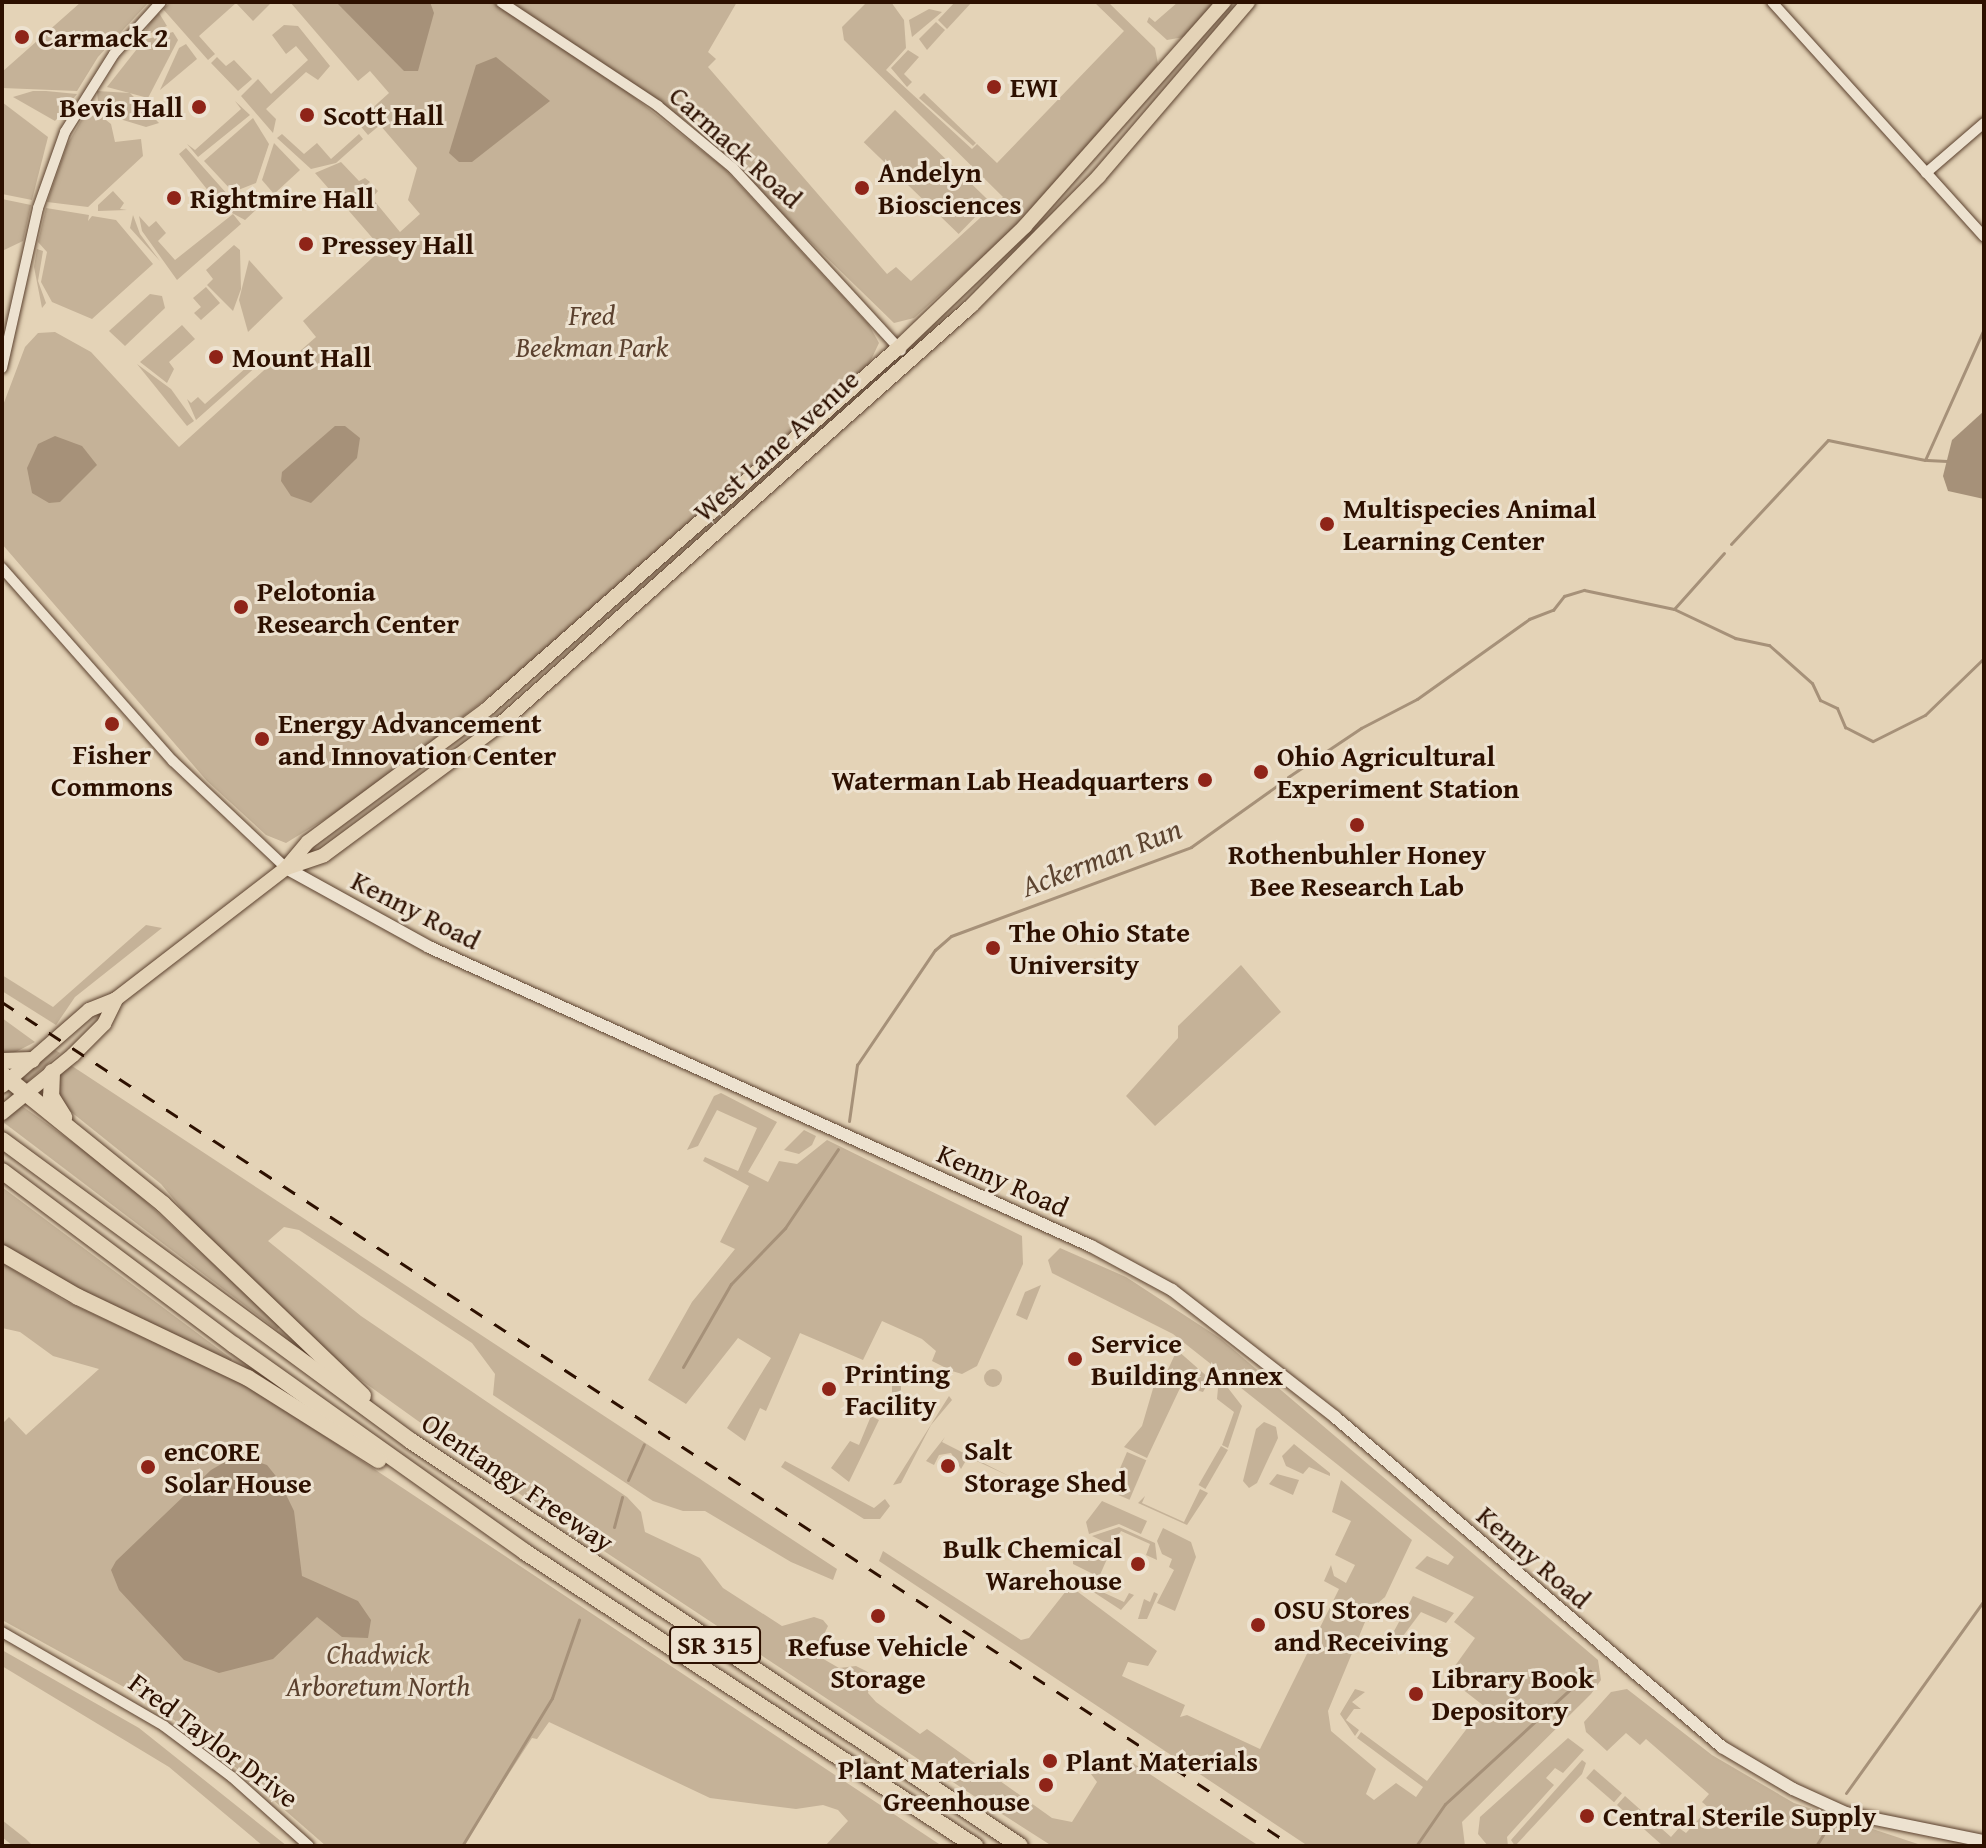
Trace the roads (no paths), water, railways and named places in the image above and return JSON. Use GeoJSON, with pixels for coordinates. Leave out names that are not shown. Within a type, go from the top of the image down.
{"type":"FeatureCollection","features":[{"type":"Feature","properties":{"kind":"highway"},"geometry":{"type":"LineString","coordinates":[[2,1061],[32,1060]]}},
{"type":"Feature","properties":{"kind":"highway"},"geometry":{"type":"LineString","coordinates":[[52,1072],[51,1096],[81,1136]]}},
{"type":"Feature","properties":{"kind":"highway"},"geometry":{"type":"LineString","coordinates":[[4,1080],[81,1136],[163,1204],[411,1441]]}},
{"type":"Feature","properties":{"kind":"highway","name":"Olentangy Freeway"},"geometry":{"type":"LineString","coordinates":[[2,1140],[411,1441],[1020,1846]]}},
{"type":"Feature","properties":{"kind":"highway","name":"Olentangy Freeway"},"geometry":{"type":"LineString","coordinates":[[2,1171],[234,1345],[525,1552],[975,1846]]}},
{"type":"Feature","properties":{"kind":"highway"},"geometry":{"type":"LineString","coordinates":[[2,1253],[78,1297],[248,1378],[525,1552]]}},
{"type":"Feature","properties":{"kind":"main road","name":"West Lane Avenue"},"geometry":{"type":"LineString","coordinates":[[4,1080],[89,1010],[116,999],[286,868],[308,842],[537,667],[898,348],[1025,226],[1224,2]]}},
{"type":"Feature","properties":{"kind":"main road","name":"West Lane Avenue"},"geometry":{"type":"LineString","coordinates":[[286,868],[324,855],[497,727],[910,361],[1039,239],[1248,2]]}},
{"type":"Feature","properties":{"kind":"main road","name":"Kenny Road"},"geometry":{"type":"LineString","coordinates":[[286,868],[429,947],[1091,1246],[1172,1290],[1335,1417],[1722,1747],[1793,1789],[1846,1813],[1984,1841]]}},
{"type":"Feature","properties":{"kind":"main road","name":"West Lane Avenue"},"geometry":{"type":"LineString","coordinates":[[2,1113],[104,1024],[116,999]]}},
{"type":"Feature","properties":{"kind":"main road"},"geometry":{"type":"LineString","coordinates":[[1945,1833],[1957,1846]]}},
{"type":"Feature","properties":{"kind":"street"},"geometry":{"type":"LineString","coordinates":[[2,368],[38,208],[65,132],[114,54],[161,2]]}},
{"type":"Feature","properties":{"kind":"street","name":"Carmack Road"},"geometry":{"type":"LineString","coordinates":[[501,2],[658,106],[733,168],[910,361]]}},
{"type":"Feature","properties":{"kind":"street"},"geometry":{"type":"LineString","coordinates":[[1772,2],[1984,237]]}},
{"type":"Feature","properties":{"kind":"street"},"geometry":{"type":"LineString","coordinates":[[1926,173],[1984,123]]}},
{"type":"Feature","properties":{"kind":"street","name":"Kenny Road"},"geometry":{"type":"LineString","coordinates":[[2,568],[180,769],[286,868]]}},
{"type":"Feature","properties":{"kind":"street","name":"Fred Taylor Drive"},"geometry":{"type":"LineString","coordinates":[[2,1632],[164,1726],[232,1777],[309,1846]]}},
{"type":"Feature","properties":{"kind":"waterway","name":"Ackerman Run"},"geometry":{"type":"LineString","coordinates":[[1731,544],[1828,440],[1925,460],[1984,329]]}},
{"type":"Feature","properties":{"kind":"waterway","name":"Ackerman Run"},"geometry":{"type":"LineString","coordinates":[[1927,460],[1947,461]]}},
{"type":"Feature","properties":{"kind":"waterway","name":"Ackerman Run"},"geometry":{"type":"LineString","coordinates":[[1674,609],[1724,553]]}},
{"type":"Feature","properties":{"kind":"waterway","name":"Ackerman Run"},"geometry":{"type":"LineString","coordinates":[[1288,777],[1361,728],[1417,699],[1529,619],[1553,610],[1564,596],[1584,590],[1674,609],[1735,638],[1769,645],[1812,683],[1820,700],[1837,708],[1845,727],[1873,741],[1925,715],[1984,658]]}},
{"type":"Feature","properties":{"kind":"waterway","name":"Ackerman Run"},"geometry":{"type":"LineString","coordinates":[[849,1121],[857,1065],[935,950],[951,936],[1191,847],[1278,785]]}},
{"type":"Feature","properties":{"kind":"waterway","name":"Ackerman Run"},"geometry":{"type":"LineString","coordinates":[[683,1367],[731,1284],[785,1228],[838,1149]]}},
{"type":"Feature","properties":{"kind":"waterway","name":"Ackerman Run"},"geometry":{"type":"LineString","coordinates":[[628,1480],[644,1444]]}},
{"type":"Feature","properties":{"kind":"waterway","name":"Ackerman Run"},"geometry":{"type":"LineString","coordinates":[[614,1527],[622,1497]]}},
{"type":"Feature","properties":{"kind":"waterway"},"geometry":{"type":"LineString","coordinates":[[1846,1793],[1984,1600]]}},
{"type":"Feature","properties":{"kind":"waterway","name":"Ackerman Run"},"geometry":{"type":"LineString","coordinates":[[462,1846],[552,1698],[579,1620]]}},
{"type":"Feature","properties":{"kind":"waterway"},"geometry":{"type":"LineString","coordinates":[[1416,1846],[1445,1804],[1590,1671]]}},
{"type":"Feature","properties":{"kind":"waterway"},"geometry":{"type":"LineString","coordinates":[[1816,1846],[1828,1827]]}},
{"type":"Feature","properties":{"kind":"railway"},"geometry":{"type":"LineString","coordinates":[[2,1002],[1293,1846]]}},
{"type":"Feature","properties":{"kind":"place","name":"Carmack 2"},"geometry":{"type":"Point","coordinates":[22,37]}},
{"type":"Feature","properties":{"kind":"place","name":"EWI"},"geometry":{"type":"Point","coordinates":[994,87]}},
{"type":"Feature","properties":{"kind":"place","name":"Bevis Hall"},"geometry":{"type":"Point","coordinates":[199,107]}},
{"type":"Feature","properties":{"kind":"place","name":"Scott Hall"},"geometry":{"type":"Point","coordinates":[307,115]}},
{"type":"Feature","properties":{"kind":"place","name":"Andelyn Biosciences"},"geometry":{"type":"Point","coordinates":[862,188]}},
{"type":"Feature","properties":{"kind":"place","name":"Rightmire Hall"},"geometry":{"type":"Point","coordinates":[174,198]}},
{"type":"Feature","properties":{"kind":"place","name":"Pressey Hall"},"geometry":{"type":"Point","coordinates":[306,244]}},
{"type":"Feature","properties":{"kind":"place","name":"Mount Hall"},"geometry":{"type":"Point","coordinates":[216,357]}},
{"type":"Feature","properties":{"kind":"place","name":"Multispecies Animal Learning Center"},"geometry":{"type":"Point","coordinates":[1327,524]}},
{"type":"Feature","properties":{"kind":"place","name":"Pelotonia Research Center"},"geometry":{"type":"Point","coordinates":[241,607]}},
{"type":"Feature","properties":{"kind":"place","name":"Fisher Commons"},"geometry":{"type":"Point","coordinates":[112,724]}},
{"type":"Feature","properties":{"kind":"place","name":"Energy Advancement and Innovation Center"},"geometry":{"type":"Point","coordinates":[262,739]}},
{"type":"Feature","properties":{"kind":"place","name":"Ohio Agricultural Experiment Station"},"geometry":{"type":"Point","coordinates":[1261,772]}},
{"type":"Feature","properties":{"kind":"place","name":"Waterman Lab Headquarters"},"geometry":{"type":"Point","coordinates":[1205,780]}},
{"type":"Feature","properties":{"kind":"place","name":"Rothenbuhler Honey Bee Research Lab"},"geometry":{"type":"Point","coordinates":[1357,825]}},
{"type":"Feature","properties":{"kind":"place","name":"The Ohio State University"},"geometry":{"type":"Point","coordinates":[993,948]}},
{"type":"Feature","properties":{"kind":"place","name":"Service Building Annex"},"geometry":{"type":"Point","coordinates":[1075,1359]}},
{"type":"Feature","properties":{"kind":"place","name":"Printing Facility"},"geometry":{"type":"Point","coordinates":[829,1389]}},
{"type":"Feature","properties":{"kind":"place","name":"Salt Storage Shed"},"geometry":{"type":"Point","coordinates":[948,1466]}},
{"type":"Feature","properties":{"kind":"place","name":"enCORE Solar House"},"geometry":{"type":"Point","coordinates":[148,1467]}},
{"type":"Feature","properties":{"kind":"place","name":"Bulk Chemical Warehouse"},"geometry":{"type":"Point","coordinates":[1138,1564]}},
{"type":"Feature","properties":{"kind":"place","name":"Refuse Vehicle Storage"},"geometry":{"type":"Point","coordinates":[878,1616]}},
{"type":"Feature","properties":{"kind":"place","name":"OSU Stores and Receiving"},"geometry":{"type":"Point","coordinates":[1258,1625]}},
{"type":"Feature","properties":{"kind":"place","name":"Library Book Depository"},"geometry":{"type":"Point","coordinates":[1416,1694]}},
{"type":"Feature","properties":{"kind":"place","name":"Plant Materials"},"geometry":{"type":"Point","coordinates":[1050,1761]}},
{"type":"Feature","properties":{"kind":"place","name":"Plant Materials Greenhouse"},"geometry":{"type":"Point","coordinates":[1046,1785]}},
{"type":"Feature","properties":{"kind":"place","name":"Central Sterile Supply"},"geometry":{"type":"Point","coordinates":[1587,1816]}},
{"type":"Feature","properties":{"kind":"park label","name":"Fred Beekman Park"},"geometry":{"type":"Point","coordinates":[592,331]}},
{"type":"Feature","properties":{"kind":"park label","name":"Chadwick Arboretum North"},"geometry":{"type":"Point","coordinates":[378,1670]}}]}
